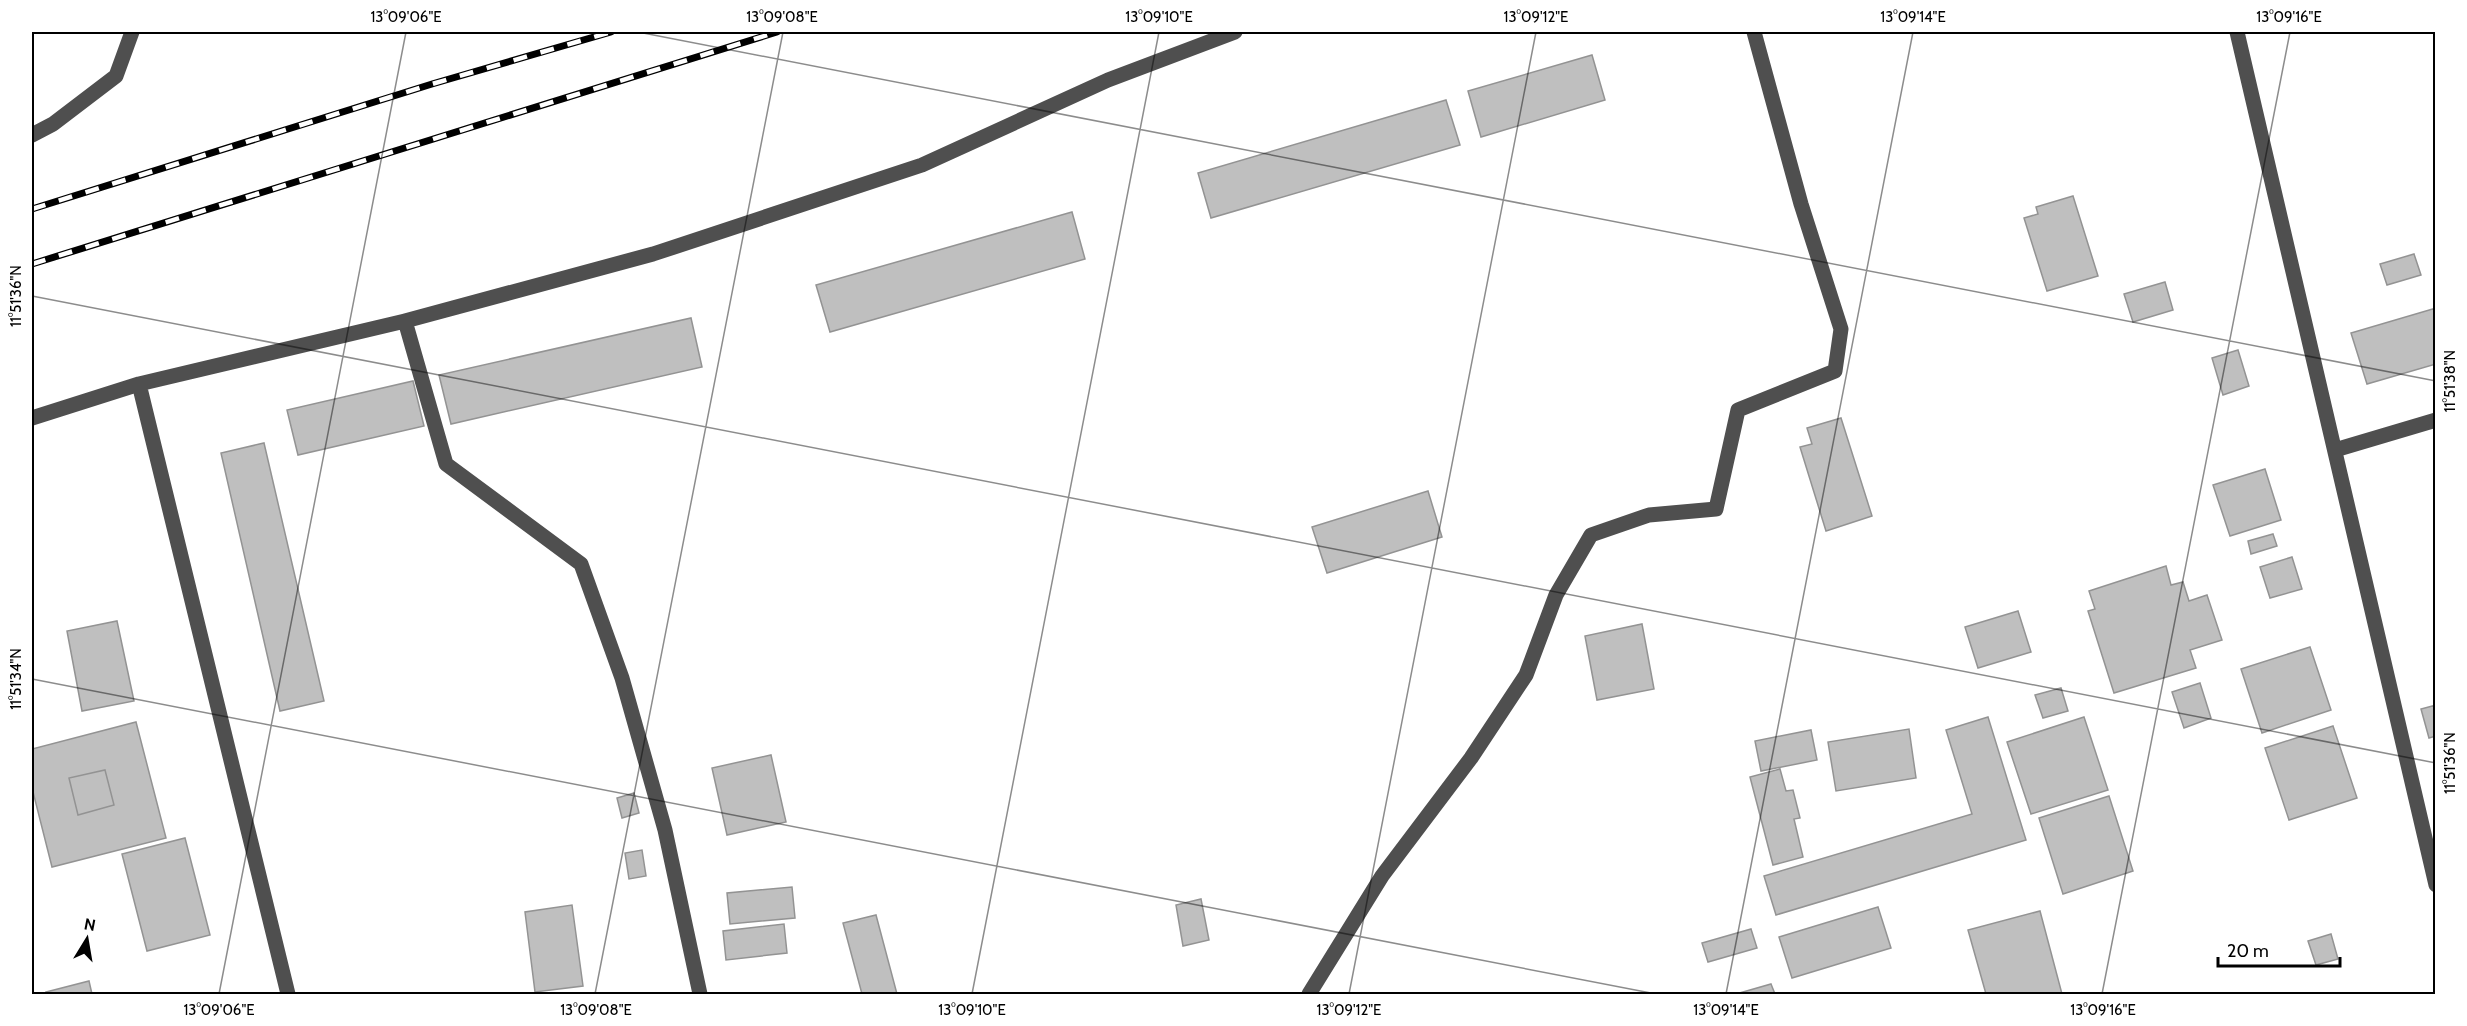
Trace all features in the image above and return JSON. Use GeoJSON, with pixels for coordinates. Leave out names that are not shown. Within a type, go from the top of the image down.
{"type":"FeatureCollection","features":[{"type":"Feature","properties":{"kind":"street"},"geometry":{"type":"LineString","coordinates":[[32,135],[52,124],[116,76],[132,32]]}},
{"type":"Feature","properties":{"kind":"street"},"geometry":{"type":"LineString","coordinates":[[32,418],[139,384],[405,321],[652,254],[922,165],[1108,80],[1235,32]]}},
{"type":"Feature","properties":{"kind":"street"},"geometry":{"type":"LineString","coordinates":[[1309,994],[1382,876],[1471,758],[1526,675],[1557,595],[1591,535],[1649,515],[1716,509],[1738,410],[1835,371],[1841,329],[1802,204],[1754,32]]}},
{"type":"Feature","properties":{"kind":"street"},"geometry":{"type":"LineString","coordinates":[[2237,32],[2436,885]]}},
{"type":"Feature","properties":{"kind":"street"},"geometry":{"type":"LineString","coordinates":[[405,321],[446,464],[581,564],[622,678],[665,830],[700,994]]}},
{"type":"Feature","properties":{"kind":"street"},"geometry":{"type":"LineString","coordinates":[[139,384],[288,994]]}},
{"type":"Feature","properties":{"kind":"street"},"geometry":{"type":"LineString","coordinates":[[2335,450],[2436,420]]}},
{"type":"Feature","properties":{"kind":"building"},"geometry":{"type":"Polygon","coordinates":[[[1592,55],[1605,100],[1481,137],[1468,91],[1592,55]]]}},
{"type":"Feature","properties":{"kind":"building"},"geometry":{"type":"Polygon","coordinates":[[[1446,100],[1460,145],[1211,218],[1198,173],[1446,100]]]}},
{"type":"Feature","properties":{"kind":"building"},"geometry":{"type":"Polygon","coordinates":[[[2073,196],[2098,276],[2047,291],[2024,218],[2038,214],[2036,207],[2073,196]]]}},
{"type":"Feature","properties":{"kind":"building"},"geometry":{"type":"Polygon","coordinates":[[[1072,212],[1085,259],[830,332],[816,285],[1072,212]]]}},
{"type":"Feature","properties":{"kind":"building"},"geometry":{"type":"Polygon","coordinates":[[[2414,254],[2421,275],[2387,285],[2380,264],[2414,254]]]}},
{"type":"Feature","properties":{"kind":"building"},"geometry":{"type":"Polygon","coordinates":[[[2165,282],[2173,310],[2133,322],[2124,294],[2165,282]]]}},
{"type":"Feature","properties":{"kind":"building"},"geometry":{"type":"Polygon","coordinates":[[[2436,308],[2436,364],[2367,384],[2351,333],[2436,308]]]}},
{"type":"Feature","properties":{"kind":"building"},"geometry":{"type":"Polygon","coordinates":[[[691,318],[702,367],[451,424],[439,375],[691,318]]]}},
{"type":"Feature","properties":{"kind":"building"},"geometry":{"type":"Polygon","coordinates":[[[2238,350],[2249,386],[2223,395],[2212,358],[2238,350]]]}},
{"type":"Feature","properties":{"kind":"building"},"geometry":{"type":"Polygon","coordinates":[[[413,381],[424,426],[298,455],[287,410],[413,381]]]}},
{"type":"Feature","properties":{"kind":"building"},"geometry":{"type":"Polygon","coordinates":[[[1841,418],[1872,516],[1826,531],[1800,447],[1812,444],[1807,428],[1841,418]]]}},
{"type":"Feature","properties":{"kind":"building"},"geometry":{"type":"Polygon","coordinates":[[[264,443],[324,701],[280,711],[221,453],[264,443]]]}},
{"type":"Feature","properties":{"kind":"building"},"geometry":{"type":"Polygon","coordinates":[[[2265,469],[2281,520],[2230,536],[2213,485],[2265,469]]]}},
{"type":"Feature","properties":{"kind":"building"},"geometry":{"type":"Polygon","coordinates":[[[1428,491],[1442,537],[1327,573],[1312,527],[1428,491]]]}},
{"type":"Feature","properties":{"kind":"building"},"geometry":{"type":"Polygon","coordinates":[[[2273,534],[2277,546],[2251,554],[2248,541],[2273,534]]]}},
{"type":"Feature","properties":{"kind":"building"},"geometry":{"type":"Polygon","coordinates":[[[2292,557],[2302,589],[2270,598],[2260,567],[2292,557]]]}},
{"type":"Feature","properties":{"kind":"building"},"geometry":{"type":"Polygon","coordinates":[[[2166,566],[2171,585],[2183,582],[2189,601],[2207,595],[2222,640],[2190,650],[2196,668],[2114,693],[2088,611],[2095,609],[2089,591],[2166,566]]]}},
{"type":"Feature","properties":{"kind":"building"},"geometry":{"type":"Polygon","coordinates":[[[2018,611],[2031,652],[1978,668],[1965,627],[2018,611]]]}},
{"type":"Feature","properties":{"kind":"building"},"geometry":{"type":"Polygon","coordinates":[[[117,621],[134,701],[82,711],[67,631],[117,621]]]}},
{"type":"Feature","properties":{"kind":"building"},"geometry":{"type":"Polygon","coordinates":[[[1642,624],[1654,689],[1597,700],[1585,636],[1642,624]]]}},
{"type":"Feature","properties":{"kind":"building"},"geometry":{"type":"Polygon","coordinates":[[[2310,647],[2331,710],[2262,733],[2241,669],[2310,647]]]}},
{"type":"Feature","properties":{"kind":"building"},"geometry":{"type":"Polygon","coordinates":[[[2200,683],[2211,718],[2184,728],[2172,692],[2200,683]]]}},
{"type":"Feature","properties":{"kind":"building"},"geometry":{"type":"Polygon","coordinates":[[[2061,688],[2068,711],[2043,718],[2035,695],[2061,688]]]}},
{"type":"Feature","properties":{"kind":"building"},"geometry":{"type":"Polygon","coordinates":[[[2436,705],[2436,736],[2429,738],[2421,709],[2436,705]]]}},
{"type":"Feature","properties":{"kind":"building"},"geometry":{"type":"Polygon","coordinates":[[[1988,717],[2026,840],[1776,915],[1764,876],[1972,814],[1946,730],[1988,717]]]}},
{"type":"Feature","properties":{"kind":"building"},"geometry":{"type":"Polygon","coordinates":[[[2084,717],[2108,790],[2031,814],[2007,742],[2084,717]]]}},
{"type":"Feature","properties":{"kind":"building"},"geometry":{"type":"Polygon","coordinates":[[[136,722],[166,838],[52,867],[32,788],[32,749],[136,722]],[[105,770],[69,778],[78,815],[114,805],[105,770]]]}},
{"type":"Feature","properties":{"kind":"building"},"geometry":{"type":"Polygon","coordinates":[[[2333,726],[2357,798],[2289,820],[2265,748],[2333,726]]]}},
{"type":"Feature","properties":{"kind":"building"},"geometry":{"type":"Polygon","coordinates":[[[1909,729],[1916,778],[1836,791],[1828,742],[1909,729]]]}},
{"type":"Feature","properties":{"kind":"building"},"geometry":{"type":"Polygon","coordinates":[[[1811,730],[1817,760],[1761,771],[1755,741],[1811,730]]]}},
{"type":"Feature","properties":{"kind":"building"},"geometry":{"type":"Polygon","coordinates":[[[771,755],[786,822],[727,835],[712,768],[771,755]]]}},
{"type":"Feature","properties":{"kind":"building"},"geometry":{"type":"Polygon","coordinates":[[[1780,769],[1786,791],[1793,790],[1800,818],[1794,819],[1803,857],[1773,865],[1750,777],[1780,769]]]}},
{"type":"Feature","properties":{"kind":"building"},"geometry":{"type":"Polygon","coordinates":[[[105,770],[114,805],[78,815],[69,778],[105,770]]]}},
{"type":"Feature","properties":{"kind":"building"},"geometry":{"type":"Polygon","coordinates":[[[634,793],[639,813],[622,818],[617,798],[634,793]]]}},
{"type":"Feature","properties":{"kind":"building"},"geometry":{"type":"Polygon","coordinates":[[[2109,796],[2133,871],[2063,894],[2039,818],[2109,796]]]}},
{"type":"Feature","properties":{"kind":"building"},"geometry":{"type":"Polygon","coordinates":[[[185,838],[210,935],[147,951],[122,854],[185,838]]]}},
{"type":"Feature","properties":{"kind":"building"},"geometry":{"type":"Polygon","coordinates":[[[642,850],[646,876],[629,879],[625,853],[642,850]]]}},
{"type":"Feature","properties":{"kind":"building"},"geometry":{"type":"Polygon","coordinates":[[[792,887],[795,918],[730,924],[727,893],[792,887]]]}},
{"type":"Feature","properties":{"kind":"building"},"geometry":{"type":"Polygon","coordinates":[[[1201,899],[1209,940],[1183,946],[1176,905],[1201,899]]]}},
{"type":"Feature","properties":{"kind":"building"},"geometry":{"type":"Polygon","coordinates":[[[572,905],[583,986],[535,992],[525,912],[572,905]]]}},
{"type":"Feature","properties":{"kind":"building"},"geometry":{"type":"Polygon","coordinates":[[[1878,907],[1891,948],[1792,978],[1779,937],[1878,907]]]}},
{"type":"Feature","properties":{"kind":"building"},"geometry":{"type":"Polygon","coordinates":[[[2040,911],[2062,994],[1986,994],[1968,930],[2040,911]]]}},
{"type":"Feature","properties":{"kind":"building"},"geometry":{"type":"Polygon","coordinates":[[[876,915],[897,994],[862,994],[843,923],[876,915]]]}},
{"type":"Feature","properties":{"kind":"building"},"geometry":{"type":"Polygon","coordinates":[[[784,924],[787,953],[726,960],[723,931],[784,924]]]}},
{"type":"Feature","properties":{"kind":"building"},"geometry":{"type":"Polygon","coordinates":[[[1751,929],[1757,948],[1708,962],[1702,943],[1751,929]]]}},
{"type":"Feature","properties":{"kind":"building"},"geometry":{"type":"Polygon","coordinates":[[[2331,934],[2338,959],[2316,965],[2308,941],[2331,934]]]}},
{"type":"Feature","properties":{"kind":"building"},"geometry":{"type":"Polygon","coordinates":[[[89,981],[92,994],[47,994],[46,992],[89,981]]]}},
{"type":"Feature","properties":{"kind":"building"},"geometry":{"type":"Polygon","coordinates":[[[1771,984],[1775,994],[1736,994],[1771,984]]]}},
{"type":"Feature","properties":{"kind":"railway"},"geometry":{"type":"LineString","coordinates":[[32,209],[432,84],[611,32]]}},
{"type":"Feature","properties":{"kind":"railway"},"geometry":{"type":"LineString","coordinates":[[32,264],[777,32]]}}]}
